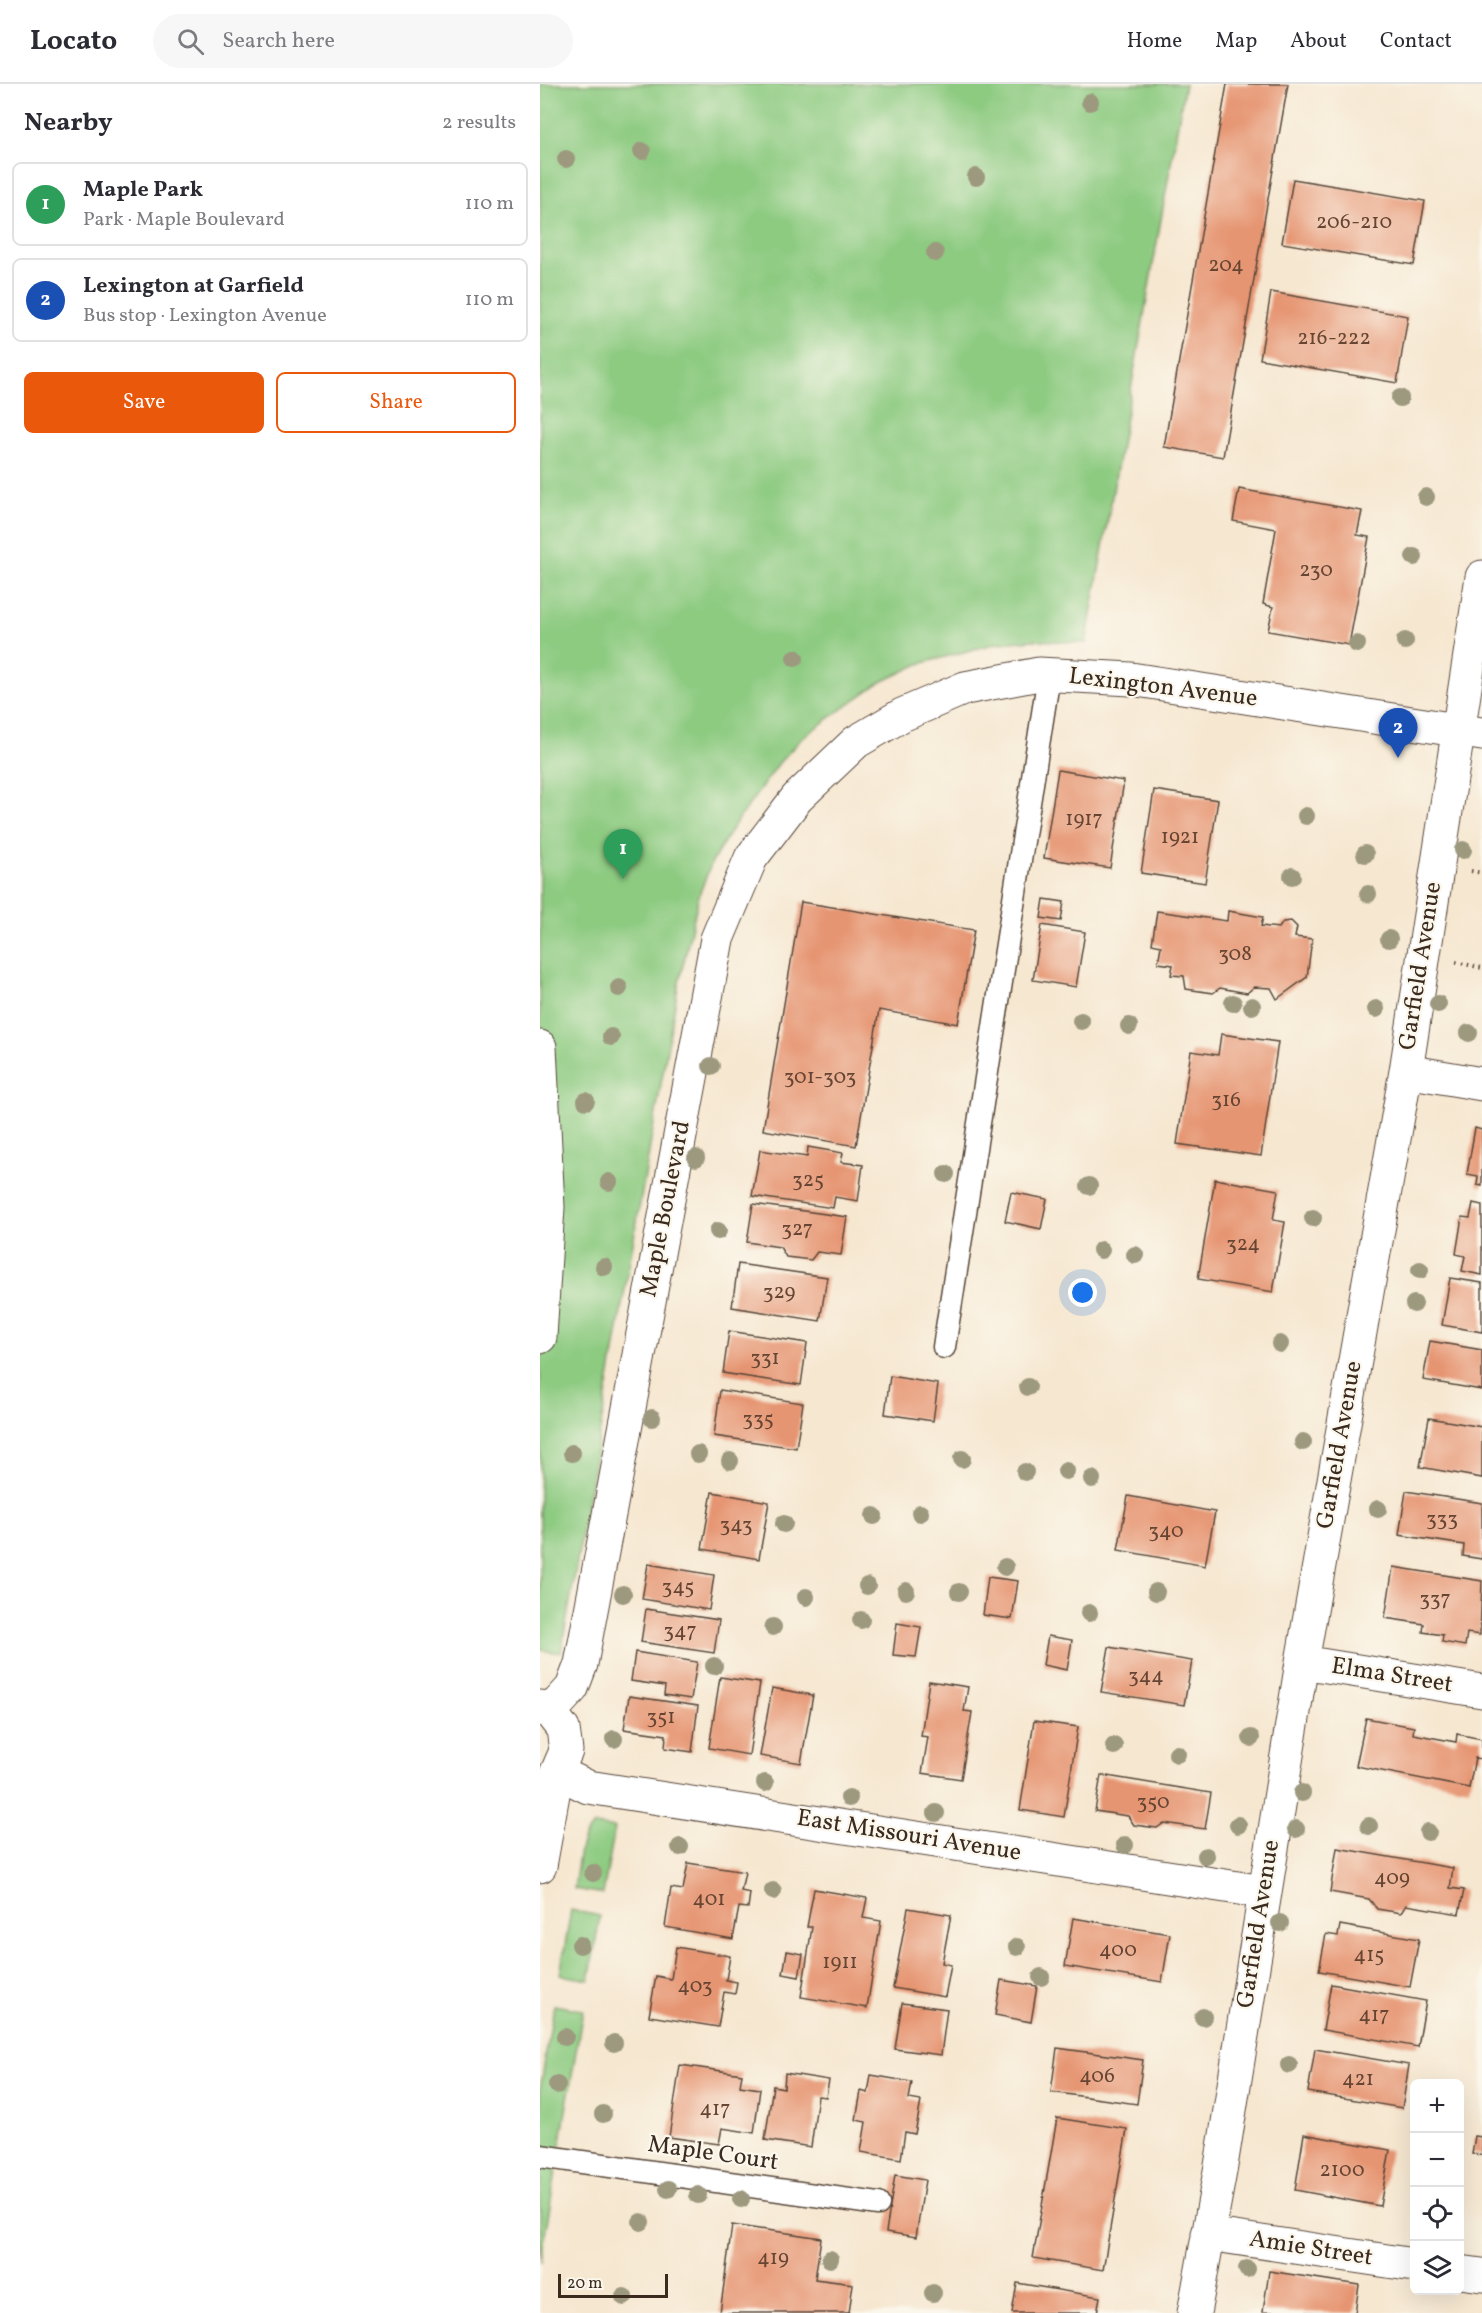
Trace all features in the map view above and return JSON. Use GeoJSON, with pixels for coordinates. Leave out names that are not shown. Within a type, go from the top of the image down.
{"type":"FeatureCollection","features":[{"type":"Feature","properties":{"kind":"street","name":"Garfield Avenue"},"geometry":{"type":"LineString","coordinates":[[1194,2313],[1302,1662],[1406,1071],[1470,732],[1482,577]]}},
{"type":"Feature","properties":{"kind":"street","name":"Lexington Avenue"},"geometry":{"type":"LineString","coordinates":[[856,742],[902,715],[965,688],[1048,675],[1139,680],[1470,732]]}},
{"type":"Feature","properties":{"kind":"street","name":"Maple Boulevard"},"geometry":{"type":"LineString","coordinates":[[540,1864],[548,1778],[566,1751],[563,1729],[545,1709],[572,1688],[581,1664],[717,939],[751,858],[796,798],[856,742]]}},
{"type":"Feature","properties":{"kind":"street"},"geometry":{"type":"LineString","coordinates":[[540,1047],[548,1207],[540,1337]]}},
{"type":"Feature","properties":{"kind":"street"},"geometry":{"type":"LineString","coordinates":[[1406,1071],[1482,1084]]}},
{"type":"Feature","properties":{"kind":"street","name":"Elma Street"},"geometry":{"type":"LineString","coordinates":[[1302,1662],[1482,1691]]}},
{"type":"Feature","properties":{"kind":"street","name":"East Missouri Avenue"},"geometry":{"type":"LineString","coordinates":[[548,1778],[588,1787],[1264,1892]]}},
{"type":"Feature","properties":{"kind":"street","name":"Amie Street"},"geometry":{"type":"LineString","coordinates":[[1208,2234],[1410,2264]]}},
{"type":"Feature","properties":{"kind":"street"},"geometry":{"type":"LineString","coordinates":[[1464,2273],[1482,2275]]}},
{"type":"Feature","properties":{"kind":"lane"},"geometry":{"type":"LineString","coordinates":[[944,1347],[1048,675]]}},
{"type":"Feature","properties":{"kind":"lane","name":"Maple Court"},"geometry":{"type":"LineString","coordinates":[[540,2156],[878,2204]]}},
{"type":"Feature","properties":{"kind":"path"},"geometry":{"type":"LineString","coordinates":[[1467,965],[1482,968]]}},
{"type":"Feature","properties":{"kind":"green space"},"geometry":{"type":"Polygon","coordinates":[[[540,84],[1185,84],[1086,643],[1035,640],[997,643],[919,664],[879,683],[803,737],[779,763],[733,827],[712,862],[699,895],[678,987],[561,1653],[540,1650],[540,84]]]}},
{"type":"Feature","properties":{"kind":"green space"},"geometry":{"type":"Polygon","coordinates":[[[595,1825],[615,1828],[603,1894],[574,1889],[582,1845],[589,1830],[595,1825]]]}},
{"type":"Feature","properties":{"kind":"green space"},"geometry":{"type":"Polygon","coordinates":[[[571,1910],[600,1916],[589,1980],[560,1975],[571,1910]]]}},
{"type":"Feature","properties":{"kind":"green space"},"geometry":{"type":"Polygon","coordinates":[[[554,2005],[583,2010],[559,2152],[540,2149],[540,2090],[554,2005]]]}},
{"type":"Feature","properties":{"kind":"green space"},"geometry":{"type":"Polygon","coordinates":[[[540,2163],[557,2166],[540,2263],[540,2163]]]}},
{"type":"Feature","properties":{"kind":"building"},"geometry":{"type":"Polygon","coordinates":[[[1227,84],[1288,84],[1223,457],[1164,447],[1227,84]]]}},
{"type":"Feature","properties":{"kind":"building"},"geometry":{"type":"Polygon","coordinates":[[[1293,179],[1425,201],[1414,265],[1282,243],[1293,179]]]}},
{"type":"Feature","properties":{"kind":"building"},"geometry":{"type":"Polygon","coordinates":[[[1271,292],[1408,316],[1397,383],[1260,359],[1271,292]]]}},
{"type":"Feature","properties":{"kind":"building"},"geometry":{"type":"Polygon","coordinates":[[[1239,489],[1362,511],[1357,535],[1369,537],[1349,645],[1268,631],[1273,607],[1263,604],[1276,529],[1233,521],[1239,489]]]}},
{"type":"Feature","properties":{"kind":"building"},"geometry":{"type":"Polygon","coordinates":[[[1058,770],[1124,781],[1110,868],[1044,858],[1058,770]]]}},
{"type":"Feature","properties":{"kind":"building"},"geometry":{"type":"Polygon","coordinates":[[[1154,790],[1218,800],[1205,883],[1141,873],[1154,790]]]}},
{"type":"Feature","properties":{"kind":"building"},"geometry":{"type":"Polygon","coordinates":[[[1044,899],[1064,902],[1061,921],[1041,918],[1044,899]]]}},
{"type":"Feature","properties":{"kind":"building"},"geometry":{"type":"Polygon","coordinates":[[[801,902],[974,930],[958,1024],[879,1010],[856,1146],[763,1130],[801,902]]]}},
{"type":"Feature","properties":{"kind":"building"},"geometry":{"type":"Polygon","coordinates":[[[1157,911],[1227,921],[1228,911],[1263,917],[1261,926],[1279,928],[1283,922],[1291,921],[1297,927],[1295,937],[1312,939],[1307,977],[1277,999],[1271,988],[1254,987],[1247,993],[1220,988],[1213,993],[1186,989],[1184,976],[1171,975],[1173,965],[1158,963],[1161,946],[1152,944],[1157,911]]]}},
{"type":"Feature","properties":{"kind":"building"},"geometry":{"type":"Polygon","coordinates":[[[1042,925],[1085,932],[1076,987],[1033,980],[1042,925]]]}},
{"type":"Feature","properties":{"kind":"building"},"geometry":{"type":"Polygon","coordinates":[[[1221,1034],[1278,1042],[1261,1156],[1177,1144],[1191,1051],[1218,1055],[1221,1034]]]}},
{"type":"Feature","properties":{"kind":"building"},"geometry":{"type":"Polygon","coordinates":[[[1475,1128],[1482,1130],[1482,1186],[1477,1185],[1478,1176],[1467,1174],[1475,1128]]]}},
{"type":"Feature","properties":{"kind":"building"},"geometry":{"type":"Polygon","coordinates":[[[808,1147],[843,1153],[841,1162],[863,1165],[858,1201],[835,1197],[833,1208],[752,1196],[760,1150],[807,1157],[808,1147]]]}},
{"type":"Feature","properties":{"kind":"building"},"geometry":{"type":"Polygon","coordinates":[[[1215,1179],[1278,1190],[1273,1220],[1285,1222],[1273,1292],[1198,1279],[1215,1179]]]}},
{"type":"Feature","properties":{"kind":"building"},"geometry":{"type":"Polygon","coordinates":[[[1011,1192],[1047,1199],[1041,1229],[1005,1221],[1011,1192]]]}},
{"type":"Feature","properties":{"kind":"building"},"geometry":{"type":"Polygon","coordinates":[[[1473,1203],[1482,1205],[1482,1275],[1462,1271],[1465,1256],[1456,1254],[1462,1217],[1470,1218],[1473,1203]]]}},
{"type":"Feature","properties":{"kind":"building"},"geometry":{"type":"Polygon","coordinates":[[[753,1204],[847,1217],[841,1255],[817,1252],[811,1260],[786,1257],[780,1247],[747,1242],[753,1204]]]}},
{"type":"Feature","properties":{"kind":"building"},"geometry":{"type":"Polygon","coordinates":[[[738,1264],[827,1277],[820,1321],[732,1307],[738,1264]]]}},
{"type":"Feature","properties":{"kind":"building"},"geometry":{"type":"Polygon","coordinates":[[[1450,1278],[1482,1283],[1482,1332],[1442,1325],[1450,1278]]]}},
{"type":"Feature","properties":{"kind":"building"},"geometry":{"type":"Polygon","coordinates":[[[729,1331],[807,1343],[801,1385],[723,1373],[729,1331]]]}},
{"type":"Feature","properties":{"kind":"building"},"geometry":{"type":"Polygon","coordinates":[[[1430,1341],[1482,1350],[1482,1390],[1423,1380],[1430,1341]]]}},
{"type":"Feature","properties":{"kind":"building"},"geometry":{"type":"Polygon","coordinates":[[[890,1376],[938,1384],[933,1421],[885,1414],[890,1376]]]}},
{"type":"Feature","properties":{"kind":"building"},"geometry":{"type":"Polygon","coordinates":[[[720,1390],[803,1403],[796,1448],[714,1436],[720,1390]]]}},
{"type":"Feature","properties":{"kind":"building"},"geometry":{"type":"Polygon","coordinates":[[[1429,1418],[1482,1427],[1482,1478],[1420,1467],[1429,1418]]]}},
{"type":"Feature","properties":{"kind":"building"},"geometry":{"type":"Polygon","coordinates":[[[1406,1491],[1482,1503],[1482,1559],[1463,1556],[1464,1545],[1399,1535],[1406,1491]]]}},
{"type":"Feature","properties":{"kind":"building"},"geometry":{"type":"Polygon","coordinates":[[[712,1492],[769,1502],[759,1559],[702,1549],[712,1492]]]}},
{"type":"Feature","properties":{"kind":"building"},"geometry":{"type":"Polygon","coordinates":[[[1128,1496],[1215,1512],[1205,1566],[1118,1550],[1128,1496]]]}},
{"type":"Feature","properties":{"kind":"building"},"geometry":{"type":"Polygon","coordinates":[[[648,1564],[714,1575],[709,1610],[642,1599],[648,1564]]]}},
{"type":"Feature","properties":{"kind":"building"},"geometry":{"type":"Polygon","coordinates":[[[1393,1567],[1482,1581],[1480,1635],[1467,1633],[1465,1646],[1442,1642],[1443,1635],[1423,1632],[1424,1624],[1385,1618],[1393,1567]]]}},
{"type":"Feature","properties":{"kind":"building"},"geometry":{"type":"Polygon","coordinates":[[[988,1577],[1018,1581],[1012,1619],[983,1615],[988,1577]]]}},
{"type":"Feature","properties":{"kind":"building"},"geometry":{"type":"Polygon","coordinates":[[[646,1609],[719,1620],[714,1653],[641,1642],[646,1609]]]}},
{"type":"Feature","properties":{"kind":"building"},"geometry":{"type":"Polygon","coordinates":[[[897,1623],[921,1627],[916,1657],[893,1655],[897,1623]]]}},
{"type":"Feature","properties":{"kind":"building"},"geometry":{"type":"Polygon","coordinates":[[[1048,1636],[1072,1640],[1067,1670],[1043,1665],[1048,1636]]]}},
{"type":"Feature","properties":{"kind":"building"},"geometry":{"type":"Polygon","coordinates":[[[1109,1647],[1192,1661],[1184,1705],[1101,1692],[1109,1647]]]}},
{"type":"Feature","properties":{"kind":"building"},"geometry":{"type":"Polygon","coordinates":[[[635,1652],[697,1662],[691,1699],[664,1695],[665,1686],[631,1681],[635,1652]]]}},
{"type":"Feature","properties":{"kind":"building"},"geometry":{"type":"Polygon","coordinates":[[[720,1677],[760,1683],[749,1755],[709,1748],[720,1677]]]}},
{"type":"Feature","properties":{"kind":"building"},"geometry":{"type":"Polygon","coordinates":[[[929,1681],[968,1687],[964,1711],[972,1712],[961,1779],[922,1773],[928,1737],[921,1736],[929,1681]]]}},
{"type":"Feature","properties":{"kind":"building"},"geometry":{"type":"Polygon","coordinates":[[[772,1688],[813,1695],[801,1763],[760,1756],[772,1688]]]}},
{"type":"Feature","properties":{"kind":"building"},"geometry":{"type":"Polygon","coordinates":[[[629,1696],[698,1706],[692,1752],[665,1748],[666,1735],[624,1729],[629,1696]]]}},
{"type":"Feature","properties":{"kind":"building"},"geometry":{"type":"Polygon","coordinates":[[[1366,1718],[1414,1727],[1413,1734],[1456,1742],[1457,1734],[1482,1739],[1482,1759],[1475,1758],[1469,1788],[1356,1766],[1366,1718]]]}},
{"type":"Feature","properties":{"kind":"building"},"geometry":{"type":"Polygon","coordinates":[[[1034,1721],[1078,1727],[1064,1817],[1020,1810],[1034,1721]]]}},
{"type":"Feature","properties":{"kind":"building"},"geometry":{"type":"Polygon","coordinates":[[[1101,1775],[1211,1793],[1205,1829],[1164,1823],[1157,1828],[1134,1825],[1128,1816],[1095,1811],[1101,1775]]]}},
{"type":"Feature","properties":{"kind":"building"},"geometry":{"type":"Polygon","coordinates":[[[1337,1848],[1453,1868],[1450,1888],[1464,1890],[1459,1914],[1406,1905],[1401,1913],[1377,1909],[1369,1899],[1330,1892],[1337,1848]]]}},
{"type":"Feature","properties":{"kind":"building"},"geometry":{"type":"Polygon","coordinates":[[[688,1863],[745,1872],[741,1891],[750,1893],[748,1908],[739,1907],[733,1939],[665,1927],[671,1888],[683,1890],[688,1863]]]}},
{"type":"Feature","properties":{"kind":"building"},"geometry":{"type":"Polygon","coordinates":[[[814,1889],[867,1898],[863,1918],[881,1921],[867,2008],[801,1997],[812,1927],[807,1927],[814,1889]]]}},
{"type":"Feature","properties":{"kind":"building"},"geometry":{"type":"Polygon","coordinates":[[[908,1908],[951,1915],[942,1963],[951,1965],[945,1997],[893,1988],[908,1908]]]}},
{"type":"Feature","properties":{"kind":"building"},"geometry":{"type":"Polygon","coordinates":[[[1073,1918],[1170,1934],[1162,1982],[1065,1966],[1073,1918]]]}},
{"type":"Feature","properties":{"kind":"building"},"geometry":{"type":"Polygon","coordinates":[[[1340,1925],[1419,1939],[1410,1987],[1319,1971],[1326,1934],[1338,1936],[1340,1925]]]}},
{"type":"Feature","properties":{"kind":"building"},"geometry":{"type":"Polygon","coordinates":[[[676,1947],[730,1956],[726,1980],[737,1982],[735,1994],[724,1992],[718,2027],[649,2016],[656,1976],[671,1979],[676,1947]]]}},
{"type":"Feature","properties":{"kind":"building"},"geometry":{"type":"Polygon","coordinates":[[[787,1951],[803,1954],[799,1977],[783,1974],[787,1951]]]}},
{"type":"Feature","properties":{"kind":"building"},"geometry":{"type":"Polygon","coordinates":[[[1001,1980],[1037,1986],[1031,2022],[995,2015],[1001,1980]]]}},
{"type":"Feature","properties":{"kind":"building"},"geometry":{"type":"Polygon","coordinates":[[[1331,1984],[1426,2001],[1418,2047],[1323,2030],[1331,1984]]]}},
{"type":"Feature","properties":{"kind":"building"},"geometry":{"type":"Polygon","coordinates":[[[902,2003],[947,2009],[941,2055],[895,2049],[902,2003]]]}},
{"type":"Feature","properties":{"kind":"building"},"geometry":{"type":"Polygon","coordinates":[[[1057,2048],[1143,2060],[1137,2104],[1051,2092],[1057,2048]]]}},
{"type":"Feature","properties":{"kind":"building"},"geometry":{"type":"Polygon","coordinates":[[[1315,2049],[1409,2065],[1402,2108],[1308,2092],[1315,2049]]]}},
{"type":"Feature","properties":{"kind":"building"},"geometry":{"type":"Polygon","coordinates":[[[680,2065],[742,2074],[740,2086],[760,2089],[754,2133],[722,2128],[719,2144],[669,2137],[680,2065]]]}},
{"type":"Feature","properties":{"kind":"building"},"geometry":{"type":"Polygon","coordinates":[[[785,2073],[829,2080],[826,2097],[818,2096],[811,2147],[765,2140],[773,2086],[784,2088],[785,2073]]]}},
{"type":"Feature","properties":{"kind":"building"},"geometry":{"type":"Polygon","coordinates":[[[871,2075],[912,2082],[909,2099],[921,2101],[915,2134],[905,2132],[901,2159],[861,2152],[866,2122],[856,2120],[861,2091],[868,2093],[871,2075]]]}},
{"type":"Feature","properties":{"kind":"building"},"geometry":{"type":"Polygon","coordinates":[[[1057,2118],[1127,2129],[1103,2270],[1033,2258],[1057,2118]]]}},
{"type":"Feature","properties":{"kind":"building"},"geometry":{"type":"Polygon","coordinates":[[[1304,2134],[1390,2150],[1380,2206],[1295,2190],[1304,2134]]]}},
{"type":"Feature","properties":{"kind":"building"},"geometry":{"type":"Polygon","coordinates":[[[1475,2136],[1482,2137],[1482,2155],[1472,2154],[1475,2136]]]}},
{"type":"Feature","properties":{"kind":"building"},"geometry":{"type":"Polygon","coordinates":[[[895,2175],[925,2180],[916,2237],[886,2232],[895,2175]]]}},
{"type":"Feature","properties":{"kind":"building"},"geometry":{"type":"Polygon","coordinates":[[[732,2225],[821,2238],[815,2279],[853,2284],[849,2313],[720,2313],[732,2225]]]}},
{"type":"Feature","properties":{"kind":"building"},"geometry":{"type":"Polygon","coordinates":[[[1269,2271],[1359,2285],[1355,2313],[1263,2312],[1269,2271]]]}},
{"type":"Feature","properties":{"kind":"building"},"geometry":{"type":"Polygon","coordinates":[[[1017,2283],[1100,2297],[1097,2313],[1012,2313],[1017,2283]]]}},
{"type":"Feature","properties":{"kind":"place","name":"Lexington at Garfield"},"geometry":{"type":"Point","coordinates":[1398,758]}},
{"type":"Feature","properties":{"kind":"place","name":"Maple Park"},"geometry":{"type":"Point","coordinates":[623,879]}}]}
